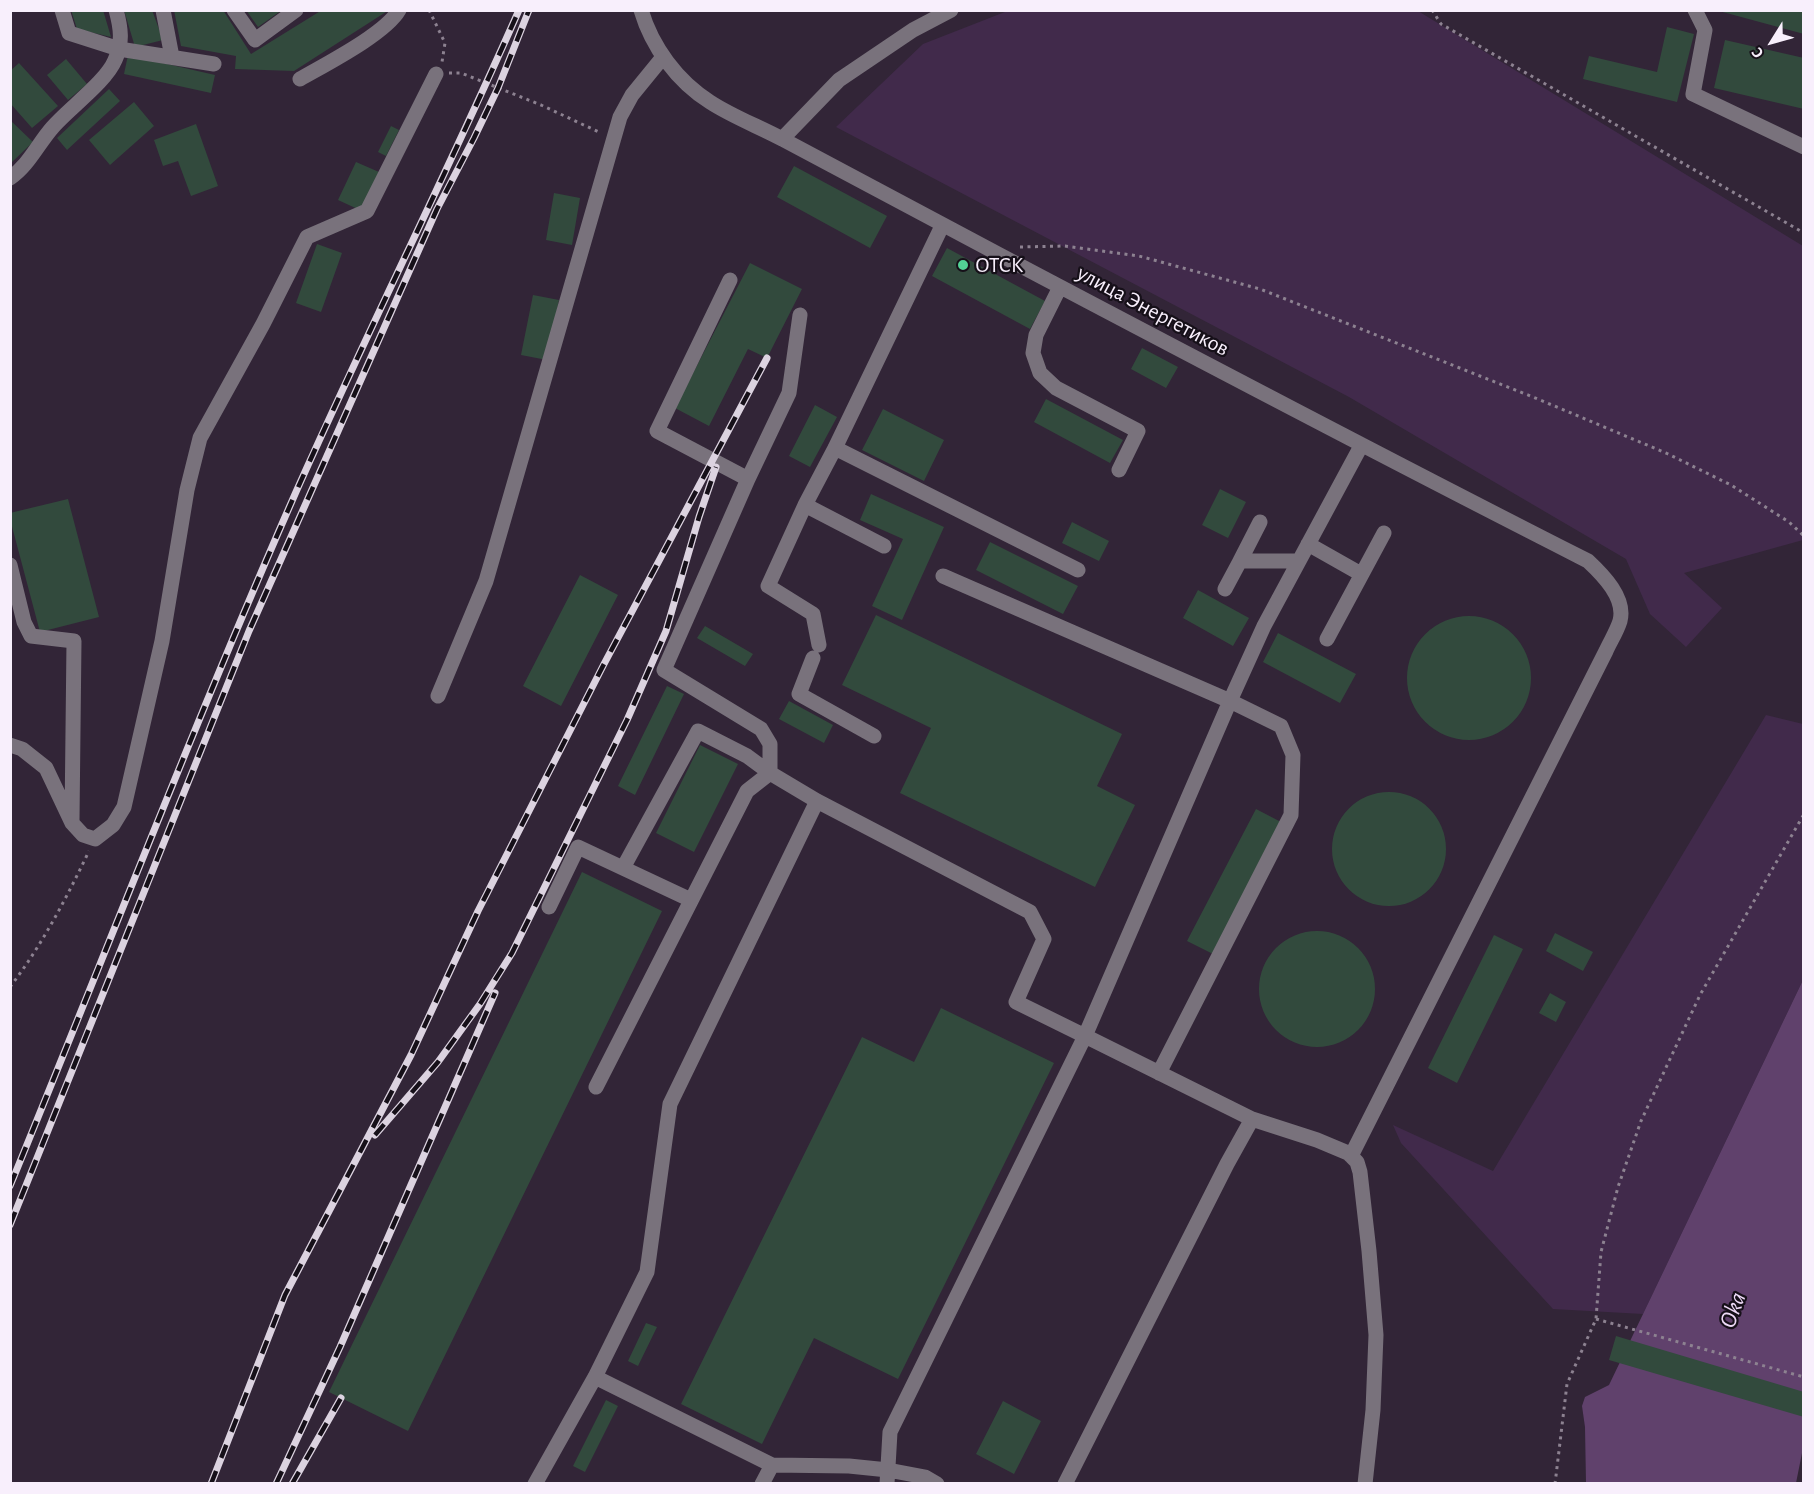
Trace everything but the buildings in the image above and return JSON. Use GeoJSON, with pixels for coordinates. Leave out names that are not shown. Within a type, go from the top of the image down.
{"type":"FeatureCollection","features":[{"type":"Feature","properties":{"kind":"street"},"geometry":{"type":"LineString","coordinates":[[62,10],[69,33],[119,49],[214,64]]}},
{"type":"Feature","properties":{"kind":"street"},"geometry":{"type":"LineString","coordinates":[[10,178],[19,172],[52,128],[114,63],[119,49],[121,29],[116,10]]}},
{"type":"Feature","properties":{"kind":"street"},"geometry":{"type":"LineString","coordinates":[[163,10],[172,57]]}},
{"type":"Feature","properties":{"kind":"street"},"geometry":{"type":"LineString","coordinates":[[234,10],[255,40],[296,11]]}},
{"type":"Feature","properties":{"kind":"street"},"geometry":{"type":"LineString","coordinates":[[300,79],[351,50],[394,19],[399,10]]}},
{"type":"Feature","properties":{"kind":"street","name":"улица Энергетиков"},"geometry":{"type":"LineString","coordinates":[[642,10],[647,30],[663,57],[681,78],[709,102],[1360,446],[1588,561],[1613,589],[1619,604],[1620,620],[1606,651],[1350,1156]]}},
{"type":"Feature","properties":{"kind":"street"},"geometry":{"type":"LineString","coordinates":[[782,139],[839,80],[913,30],[951,10]]}},
{"type":"Feature","properties":{"kind":"street"},"geometry":{"type":"LineString","coordinates":[[1695,10],[1705,30],[1693,94],[1803,147]]}},
{"type":"Feature","properties":{"kind":"street"},"geometry":{"type":"LineString","coordinates":[[438,696],[486,581],[620,117],[632,95],[663,57]]}},
{"type":"Feature","properties":{"kind":"street"},"geometry":{"type":"LineString","coordinates":[[10,745],[22,749],[46,768],[72,823],[83,835],[95,839],[113,825],[124,807],[162,641],[187,490],[200,438],[263,324],[307,237],[367,211],[436,74]]}},
{"type":"Feature","properties":{"kind":"street"},"geometry":{"type":"LineString","coordinates":[[874,736],[799,694],[816,651],[813,614],[768,586],[942,226]]}},
{"type":"Feature","properties":{"kind":"street"},"geometry":{"type":"LineString","coordinates":[[730,280],[657,431],[748,479]]}},
{"type":"Feature","properties":{"kind":"street"},"geometry":{"type":"LineString","coordinates":[[1060,287],[1036,335],[1033,353],[1040,373],[1056,388],[1138,431],[1119,471]]}},
{"type":"Feature","properties":{"kind":"street"},"geometry":{"type":"LineString","coordinates":[[770,773],[770,744],[761,729],[664,670],[748,479],[789,393],[800,315]]}},
{"type":"Feature","properties":{"kind":"street"},"geometry":{"type":"LineString","coordinates":[[888,1477],[890,1432],[1085,1036],[1264,626],[1360,446]]}},
{"type":"Feature","properties":{"kind":"street"},"geometry":{"type":"LineString","coordinates":[[835,448],[1078,570]]}},
{"type":"Feature","properties":{"kind":"street"},"geometry":{"type":"LineString","coordinates":[[805,506],[884,546]]}},
{"type":"Feature","properties":{"kind":"street"},"geometry":{"type":"LineString","coordinates":[[1225,589],[1260,522]]}},
{"type":"Feature","properties":{"kind":"street"},"geometry":{"type":"LineString","coordinates":[[1327,639],[1384,533]]}},
{"type":"Feature","properties":{"kind":"street"},"geometry":{"type":"LineString","coordinates":[[1308,544],[1361,574]]}},
{"type":"Feature","properties":{"kind":"street"},"geometry":{"type":"LineString","coordinates":[[1240,561],[1298,561]]}},
{"type":"Feature","properties":{"kind":"street"},"geometry":{"type":"LineString","coordinates":[[10,565],[24,622],[31,636],[74,641],[72,823]]}},
{"type":"Feature","properties":{"kind":"street"},"geometry":{"type":"LineString","coordinates":[[943,576],[1230,700],[1281,726],[1293,755],[1291,815],[1159,1073]]}},
{"type":"Feature","properties":{"kind":"street"},"geometry":{"type":"LineString","coordinates":[[623,868],[698,731],[747,756],[770,773],[817,801],[1029,912],[1044,939],[1016,1002],[1252,1119],[1317,1140],[1348,1153],[1357,1162],[1360,1172],[1376,1335],[1373,1410],[1365,1484]]}},
{"type":"Feature","properties":{"kind":"street"},"geometry":{"type":"LineString","coordinates":[[596,1087],[747,791],[770,773]]}},
{"type":"Feature","properties":{"kind":"street"},"geometry":{"type":"LineString","coordinates":[[535,1484],[595,1377],[647,1272],[670,1104],[817,801]]}},
{"type":"Feature","properties":{"kind":"street"},"geometry":{"type":"LineString","coordinates":[[549,907],[578,847],[691,900]]}},
{"type":"Feature","properties":{"kind":"street"},"geometry":{"type":"LineString","coordinates":[[1065,1484],[1252,1119]]}},
{"type":"Feature","properties":{"kind":"street"},"geometry":{"type":"LineString","coordinates":[[595,1377],[772,1465],[849,1466],[888,1477],[926,1477],[937,1484]]}},
{"type":"Feature","properties":{"kind":"street"},"geometry":{"type":"LineString","coordinates":[[762,1484],[772,1465]]}},
{"type":"Feature","properties":{"kind":"path"},"geometry":{"type":"LineString","coordinates":[[429,10],[445,43],[443,60],[436,74],[461,73],[541,105],[614,138]]}},
{"type":"Feature","properties":{"kind":"path"},"geometry":{"type":"LineString","coordinates":[[1432,10],[1441,24],[1803,233]]}},
{"type":"Feature","properties":{"kind":"path"},"geometry":{"type":"LineString","coordinates":[[1012,247],[1065,246],[1139,256],[1260,289],[1533,397],[1666,453],[1731,485],[1789,522],[1803,536]]}},
{"type":"Feature","properties":{"kind":"path"},"geometry":{"type":"LineString","coordinates":[[1555,1484],[1567,1384],[1596,1319],[1601,1252],[1618,1187],[1641,1121],[1700,995],[1803,814]]}},
{"type":"Feature","properties":{"kind":"path"},"geometry":{"type":"LineString","coordinates":[[10,987],[33,957],[95,839]]}},
{"type":"Feature","properties":{"kind":"path"},"geometry":{"type":"LineString","coordinates":[[1596,1319],[1803,1377]]}},
{"type":"Feature","properties":{"kind":"shaded area"},"geometry":{"type":"Polygon","coordinates":[[[1010,10],[1418,11],[1803,246],[1803,540],[1684,573],[1722,608],[1686,647],[1650,614],[1626,559],[1349,397],[836,127],[923,44],[1010,10]]]}},
{"type":"Feature","properties":{"kind":"shaded area"},"geometry":{"type":"Polygon","coordinates":[[[1766,715],[1803,724],[1803,980],[1643,1314],[1553,1309],[1401,1143],[1393,1125],[1493,1171],[1766,715]]]}},
{"type":"Feature","properties":{"kind":"water","name":"Oka"},"geometry":{"type":"Polygon","coordinates":[[[1803,980],[1804,1443],[1796,1483],[1586,1483],[1585,1427],[1582,1406],[1585,1397],[1609,1385],[1803,980]]]}},
{"type":"Feature","properties":{"kind":"railway"},"geometry":{"type":"LineString","coordinates":[[10,1186],[255,586],[348,378],[519,10]]}},
{"type":"Feature","properties":{"kind":"railway"},"geometry":{"type":"LineString","coordinates":[[10,1225],[249,631],[437,209],[498,88],[529,10]]}},
{"type":"Feature","properties":{"kind":"railway"},"geometry":{"type":"LineString","coordinates":[[211,1484],[285,1295],[411,1055],[478,911],[604,664],[767,358]]}},
{"type":"Feature","properties":{"kind":"railway"},"geometry":{"type":"LineString","coordinates":[[375,1135],[438,1062],[480,1004],[512,953],[627,720],[666,631],[716,467]]}},
{"type":"Feature","properties":{"kind":"railway"},"geometry":{"type":"LineString","coordinates":[[276,1484],[340,1347],[495,993]]}},
{"type":"Feature","properties":{"kind":"railway"},"geometry":{"type":"LineString","coordinates":[[292,1484],[341,1398]]}},
{"type":"Feature","properties":{"kind":"place","name":"ОТСК"},"geometry":{"type":"Point","coordinates":[963,265]}}]}
